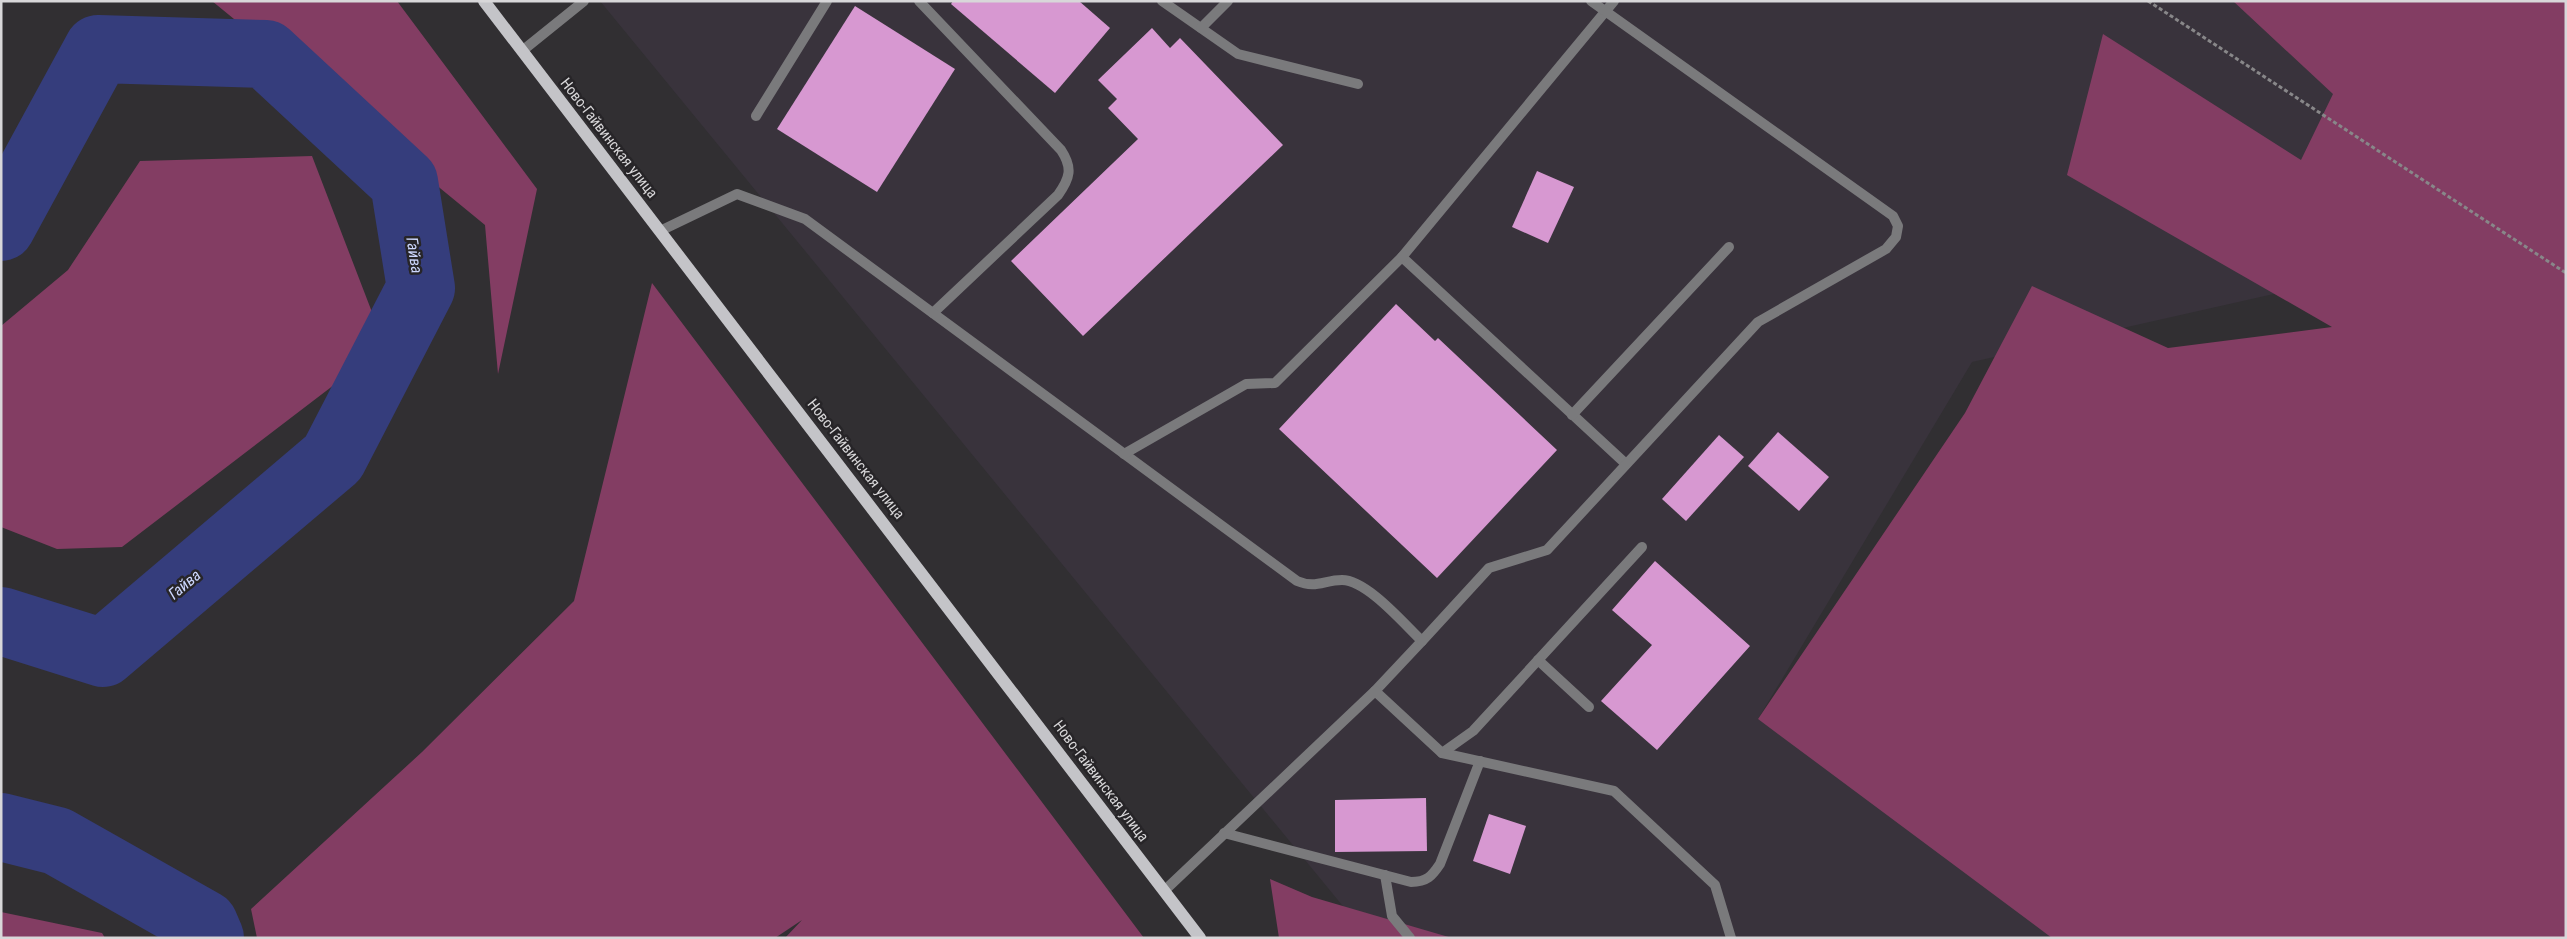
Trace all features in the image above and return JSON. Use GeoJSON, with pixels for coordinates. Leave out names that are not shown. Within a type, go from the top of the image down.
{"type":"FeatureCollection","features":[{"type":"Feature","properties":{"kind":"main road","name":"Ново-Гайвинская улица"},"geometry":{"type":"LineString","coordinates":[[484,1],[1200,938]]}},
{"type":"Feature","properties":{"kind":"lane"},"geometry":{"type":"LineString","coordinates":[[522,51],[584,1]]}},
{"type":"Feature","properties":{"kind":"lane"},"geometry":{"type":"LineString","coordinates":[[756,116],[827,1]]}},
{"type":"Feature","properties":{"kind":"lane"},"geometry":{"type":"LineString","coordinates":[[919,1],[1061,150],[1069,163],[1069,179],[1058,195],[933,313]]}},
{"type":"Feature","properties":{"kind":"lane"},"geometry":{"type":"LineString","coordinates":[[1162,1],[1238,54],[1358,84]]}},
{"type":"Feature","properties":{"kind":"lane"},"geometry":{"type":"LineString","coordinates":[[1201,28],[1228,1]]}},
{"type":"Feature","properties":{"kind":"lane"},"geometry":{"type":"LineString","coordinates":[[1164,891],[1375,690],[1489,568],[1547,550],[1758,322],[1886,249],[1896,237],[1898,226],[1893,216],[1591,1]]}},
{"type":"Feature","properties":{"kind":"lane"},"geometry":{"type":"LineString","coordinates":[[1124,454],[1246,384],[1276,383],[1402,257],[1614,1]]}},
{"type":"Feature","properties":{"kind":"lane"},"geometry":{"type":"LineString","coordinates":[[660,230],[737,194],[805,219],[1297,580],[1308,585],[1344,580],[1357,584],[1368,591],[1422,641]]}},
{"type":"Feature","properties":{"kind":"lane"},"geometry":{"type":"LineString","coordinates":[[1572,415],[1729,247]]}},
{"type":"Feature","properties":{"kind":"lane"},"geometry":{"type":"LineString","coordinates":[[1402,257],[1626,464]]}},
{"type":"Feature","properties":{"kind":"lane"},"geometry":{"type":"LineString","coordinates":[[1442,753],[1474,731],[1642,546]]}},
{"type":"Feature","properties":{"kind":"lane"},"geometry":{"type":"LineString","coordinates":[[1538,660],[1589,707]]}},
{"type":"Feature","properties":{"kind":"lane"},"geometry":{"type":"LineString","coordinates":[[1375,690],[1442,753],[1614,791],[1715,885],[1731,938]]}},
{"type":"Feature","properties":{"kind":"lane"},"geometry":{"type":"LineString","coordinates":[[1224,833],[1385,876],[1411,882],[1422,882],[1432,876],[1440,864],[1480,761]]}},
{"type":"Feature","properties":{"kind":"lane"},"geometry":{"type":"LineString","coordinates":[[1385,876],[1392,916],[1410,938]]}},
{"type":"Feature","properties":{"kind":"path"},"geometry":{"type":"LineString","coordinates":[[2148,1],[2566,273]]}},
{"type":"Feature","properties":{"kind":"shaded area"},"geometry":{"type":"Polygon","coordinates":[[[212,1],[397,1],[537,189],[498,374],[485,225],[212,1]]]}},
{"type":"Feature","properties":{"kind":"shaded area"},"geometry":{"type":"Polygon","coordinates":[[[600,1],[2566,1],[2566,228],[1972,362],[1758,719],[2165,938],[1369,938],[600,1]]]}},
{"type":"Feature","properties":{"kind":"shaded area"},"geometry":{"type":"Polygon","coordinates":[[[2233,1],[2566,1],[2566,938],[2052,938],[1758,719],[1965,413],[2032,286],[2168,348],[2332,327],[2067,175],[2103,34],[2301,160],[2333,94],[2233,1]]]}},
{"type":"Feature","properties":{"kind":"shaded area"},"geometry":{"type":"Polygon","coordinates":[[[312,156],[385,346],[122,547],[57,549],[1,527],[1,326],[68,270],[140,161],[312,156]]]}},
{"type":"Feature","properties":{"kind":"shaded area"},"geometry":{"type":"Polygon","coordinates":[[[652,283],[1144,938],[785,938],[802,920],[775,938],[257,938],[251,909],[422,752],[574,601],[652,283]]]}},
{"type":"Feature","properties":{"kind":"shaded area"},"geometry":{"type":"Polygon","coordinates":[[[1270,879],[1312,897],[1452,938],[1279,938],[1270,879]]]}},
{"type":"Feature","properties":{"kind":"shaded area"},"geometry":{"type":"Polygon","coordinates":[[[1,912],[102,933],[105,938],[1,938],[1,912]]]}},
{"type":"Feature","properties":{"kind":"building"},"geometry":{"type":"Polygon","coordinates":[[[953,1],[1079,1],[1110,28],[1055,93],[951,4],[953,1]]]}},
{"type":"Feature","properties":{"kind":"building"},"geometry":{"type":"Polygon","coordinates":[[[855,6],[955,69],[877,192],[777,129],[855,6]]]}},
{"type":"Feature","properties":{"kind":"building"},"geometry":{"type":"Polygon","coordinates":[[[1152,28],[1170,48],[1180,38],[1283,145],[1083,336],[1011,261],[1138,139],[1108,108],[1117,99],[1098,80],[1152,28]]]}},
{"type":"Feature","properties":{"kind":"building"},"geometry":{"type":"Polygon","coordinates":[[[1537,171],[1574,187],[1548,243],[1512,227],[1537,171]]]}},
{"type":"Feature","properties":{"kind":"building"},"geometry":{"type":"Polygon","coordinates":[[[1396,304],[1435,341],[1438,338],[1557,450],[1437,578],[1279,429],[1396,304]]]}},
{"type":"Feature","properties":{"kind":"building"},"geometry":{"type":"Polygon","coordinates":[[[1778,432],[1829,477],[1799,511],[1748,466],[1778,432]]]}},
{"type":"Feature","properties":{"kind":"building"},"geometry":{"type":"Polygon","coordinates":[[[1719,435],[1744,457],[1686,521],[1662,499],[1719,435]]]}},
{"type":"Feature","properties":{"kind":"building"},"geometry":{"type":"Polygon","coordinates":[[[1655,561],[1750,646],[1657,750],[1601,701],[1652,645],[1612,610],[1655,561]]]}},
{"type":"Feature","properties":{"kind":"building"},"geometry":{"type":"Polygon","coordinates":[[[1426,798],[1427,851],[1335,852],[1335,800],[1426,798]]]}},
{"type":"Feature","properties":{"kind":"building"},"geometry":{"type":"Polygon","coordinates":[[[1489,814],[1526,826],[1510,874],[1473,861],[1489,814]]]}},
{"type":"Feature","properties":{"kind":"waterway","name":"Гайва"},"geometry":{"type":"LineString","coordinates":[[1,227],[98,49],[266,54],[404,182],[421,288],[333,458],[103,653],[1,621]]}},
{"type":"Feature","properties":{"kind":"waterway","name":"Гайва"},"geometry":{"type":"LineString","coordinates":[[1,827],[57,841],[204,924],[210,938]]}}]}
